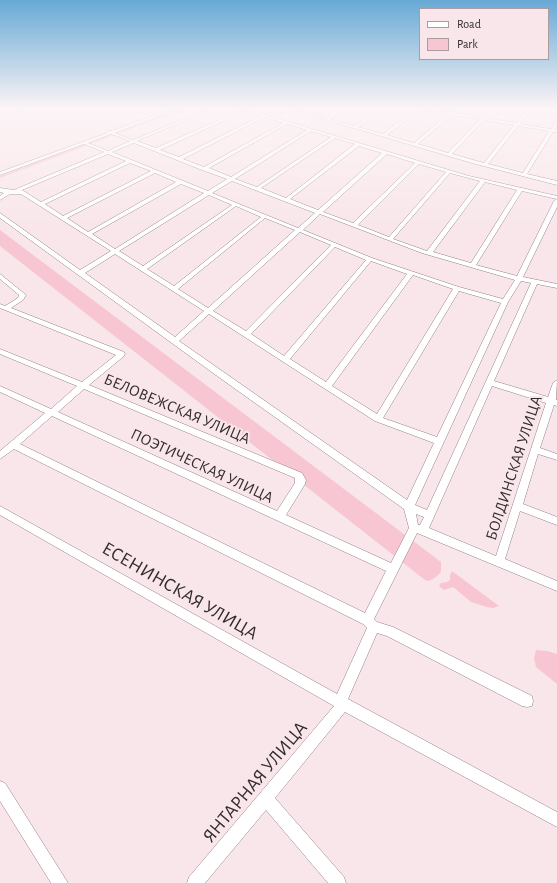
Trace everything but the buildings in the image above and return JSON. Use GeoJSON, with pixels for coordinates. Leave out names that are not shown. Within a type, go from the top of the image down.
{"type":"FeatureCollection","features":[{"type":"Feature","properties":{"kind":"street"},"geometry":{"type":"LineString","coordinates":[[0,174],[67,148]]}},
{"type":"Feature","properties":{"kind":"street"},"geometry":{"type":"LineString","coordinates":[[99,148],[370,259],[457,288],[505,302]]}},
{"type":"Feature","properties":{"kind":"street"},"geometry":{"type":"LineString","coordinates":[[0,198],[7,194],[7,191],[117,148]]}},
{"type":"Feature","properties":{"kind":"street"},"geometry":{"type":"LineString","coordinates":[[152,148],[390,240],[472,266],[557,286]]}},
{"type":"Feature","properties":{"kind":"street"},"geometry":{"type":"LineString","coordinates":[[156,150],[160,148]]}},
{"type":"Feature","properties":{"kind":"street"},"geometry":{"type":"LineString","coordinates":[[179,159],[200,148]]}},
{"type":"Feature","properties":{"kind":"street"},"geometry":{"type":"LineString","coordinates":[[204,169],[241,148]]}},
{"type":"Feature","properties":{"kind":"street"},"geometry":{"type":"LineString","coordinates":[[80,273],[280,148]]}},
{"type":"Feature","properties":{"kind":"street"},"geometry":{"type":"LineString","coordinates":[[257,189],[317,148]]}},
{"type":"Feature","properties":{"kind":"street"},"geometry":{"type":"LineString","coordinates":[[286,200],[353,148]]}},
{"type":"Feature","properties":{"kind":"street"},"geometry":{"type":"LineString","coordinates":[[373,148],[483,181],[557,199],[519,278],[505,302],[409,507],[418,529],[557,586]]}},
{"type":"Feature","properties":{"kind":"street"},"geometry":{"type":"LineString","coordinates":[[430,148],[486,165],[557,183]]}},
{"type":"Feature","properties":{"kind":"street"},"geometry":{"type":"LineString","coordinates":[[449,154],[455,148]]}},
{"type":"Feature","properties":{"kind":"street"},"geometry":{"type":"LineString","coordinates":[[486,165],[499,148]]}},
{"type":"Feature","properties":{"kind":"street"},"geometry":{"type":"LineString","coordinates":[[524,175],[542,148]]}},
{"type":"Feature","properties":{"kind":"street"},"geometry":{"type":"LineString","coordinates":[[175,341],[386,152]]}},
{"type":"Feature","properties":{"kind":"street"},"geometry":{"type":"LineString","coordinates":[[41,204],[130,161]]}},
{"type":"Feature","properties":{"kind":"street"},"geometry":{"type":"LineString","coordinates":[[354,226],[418,162]]}},
{"type":"Feature","properties":{"kind":"street"},"geometry":{"type":"LineString","coordinates":[[63,218],[155,171]]}},
{"type":"Feature","properties":{"kind":"street"},"geometry":{"type":"LineString","coordinates":[[390,240],[449,171]]}},
{"type":"Feature","properties":{"kind":"street"},"geometry":{"type":"LineString","coordinates":[[429,253],[483,181]]}},
{"type":"Feature","properties":{"kind":"street"},"geometry":{"type":"LineString","coordinates":[[88,234],[180,182]]}},
{"type":"Feature","properties":{"kind":"street"},"geometry":{"type":"LineString","coordinates":[[472,266],[520,190]]}},
{"type":"Feature","properties":{"kind":"street"},"geometry":{"type":"LineString","coordinates":[[7,191],[22,192],[378,419],[439,441]]}},
{"type":"Feature","properties":{"kind":"street"},"geometry":{"type":"LineString","coordinates":[[143,269],[236,204]]}},
{"type":"Feature","properties":{"kind":"street"},"geometry":{"type":"LineString","coordinates":[[0,215],[409,507],[429,515]]}},
{"type":"Feature","properties":{"kind":"street"},"geometry":{"type":"LineString","coordinates":[[174,289],[265,216]]}},
{"type":"Feature","properties":{"kind":"street"},"geometry":{"type":"LineString","coordinates":[[246,335],[334,245]]}},
{"type":"Feature","properties":{"kind":"street"},"geometry":{"type":"LineString","coordinates":[[285,360],[370,259]]}},
{"type":"Feature","properties":{"kind":"street"},"geometry":{"type":"LineString","coordinates":[[327,386],[411,273]]}},
{"type":"Feature","properties":{"kind":"street"},"geometry":{"type":"LineString","coordinates":[[0,276],[23,295],[21,299],[3,307]]}},
{"type":"Feature","properties":{"kind":"street","name":"ЯНТАРНАЯ УЛИЦА"},"geometry":{"type":"LineString","coordinates":[[195,883],[266,800],[338,712],[370,624],[393,569],[418,529],[429,515],[534,281]]}},
{"type":"Feature","properties":{"kind":"street"},"geometry":{"type":"LineString","coordinates":[[378,419],[457,288]]}},
{"type":"Feature","properties":{"kind":"street"},"geometry":{"type":"LineString","coordinates":[[0,456],[120,355],[120,352],[3,307]]}},
{"type":"Feature","properties":{"kind":"street","name":"БЕЛОВЕЖСКАЯ УЛИЦА"},"geometry":{"type":"LineString","coordinates":[[0,351],[299,476],[301,480],[300,484],[279,517]]}},
{"type":"Feature","properties":{"kind":"street"},"geometry":{"type":"LineString","coordinates":[[489,382],[554,402]]}},
{"type":"Feature","properties":{"kind":"street","name":"БОЛДИНСКАЯ УЛИЦА"},"geometry":{"type":"LineString","coordinates":[[499,562],[536,450],[554,402],[557,383]]}},
{"type":"Feature","properties":{"kind":"street","name":"ПОЭТИЧЕСКАЯ УЛИЦА"},"geometry":{"type":"LineString","coordinates":[[0,389],[393,569]]}},
{"type":"Feature","properties":{"kind":"street"},"geometry":{"type":"LineString","coordinates":[[12,445],[370,624],[389,631],[527,701]]}},
{"type":"Feature","properties":{"kind":"street"},"geometry":{"type":"LineString","coordinates":[[536,450],[557,457]]}},
{"type":"Feature","properties":{"kind":"street"},"geometry":{"type":"LineString","coordinates":[[517,506],[557,521]]}},
{"type":"Feature","properties":{"kind":"street","name":"ЕСЕНИНСКАЯ УЛИЦА"},"geometry":{"type":"LineString","coordinates":[[0,510],[341,703],[557,820]]}},
{"type":"Feature","properties":{"kind":"street"},"geometry":{"type":"LineString","coordinates":[[0,788],[60,883]]}},
{"type":"Feature","properties":{"kind":"street"},"geometry":{"type":"LineString","coordinates":[[266,800],[338,883]]}},
{"type":"Feature","properties":{"kind":"green space"},"geometry":{"type":"Polygon","coordinates":[[[74,148],[80,148],[0,178],[0,176],[74,148]]]}},
{"type":"Feature","properties":{"kind":"green space"},"geometry":{"type":"Polygon","coordinates":[[[0,230],[441,562],[441,572],[429,581],[425,580],[0,246],[0,230]]]}},
{"type":"Feature","properties":{"kind":"green space"},"geometry":{"type":"Polygon","coordinates":[[[452,571],[499,606],[493,608],[471,602],[453,587],[444,590],[439,586],[441,583],[450,580],[452,571]]]}},
{"type":"Feature","properties":{"kind":"green space"},"geometry":{"type":"Polygon","coordinates":[[[536,650],[557,654],[557,684],[536,667],[534,658],[536,650]]]}}]}
